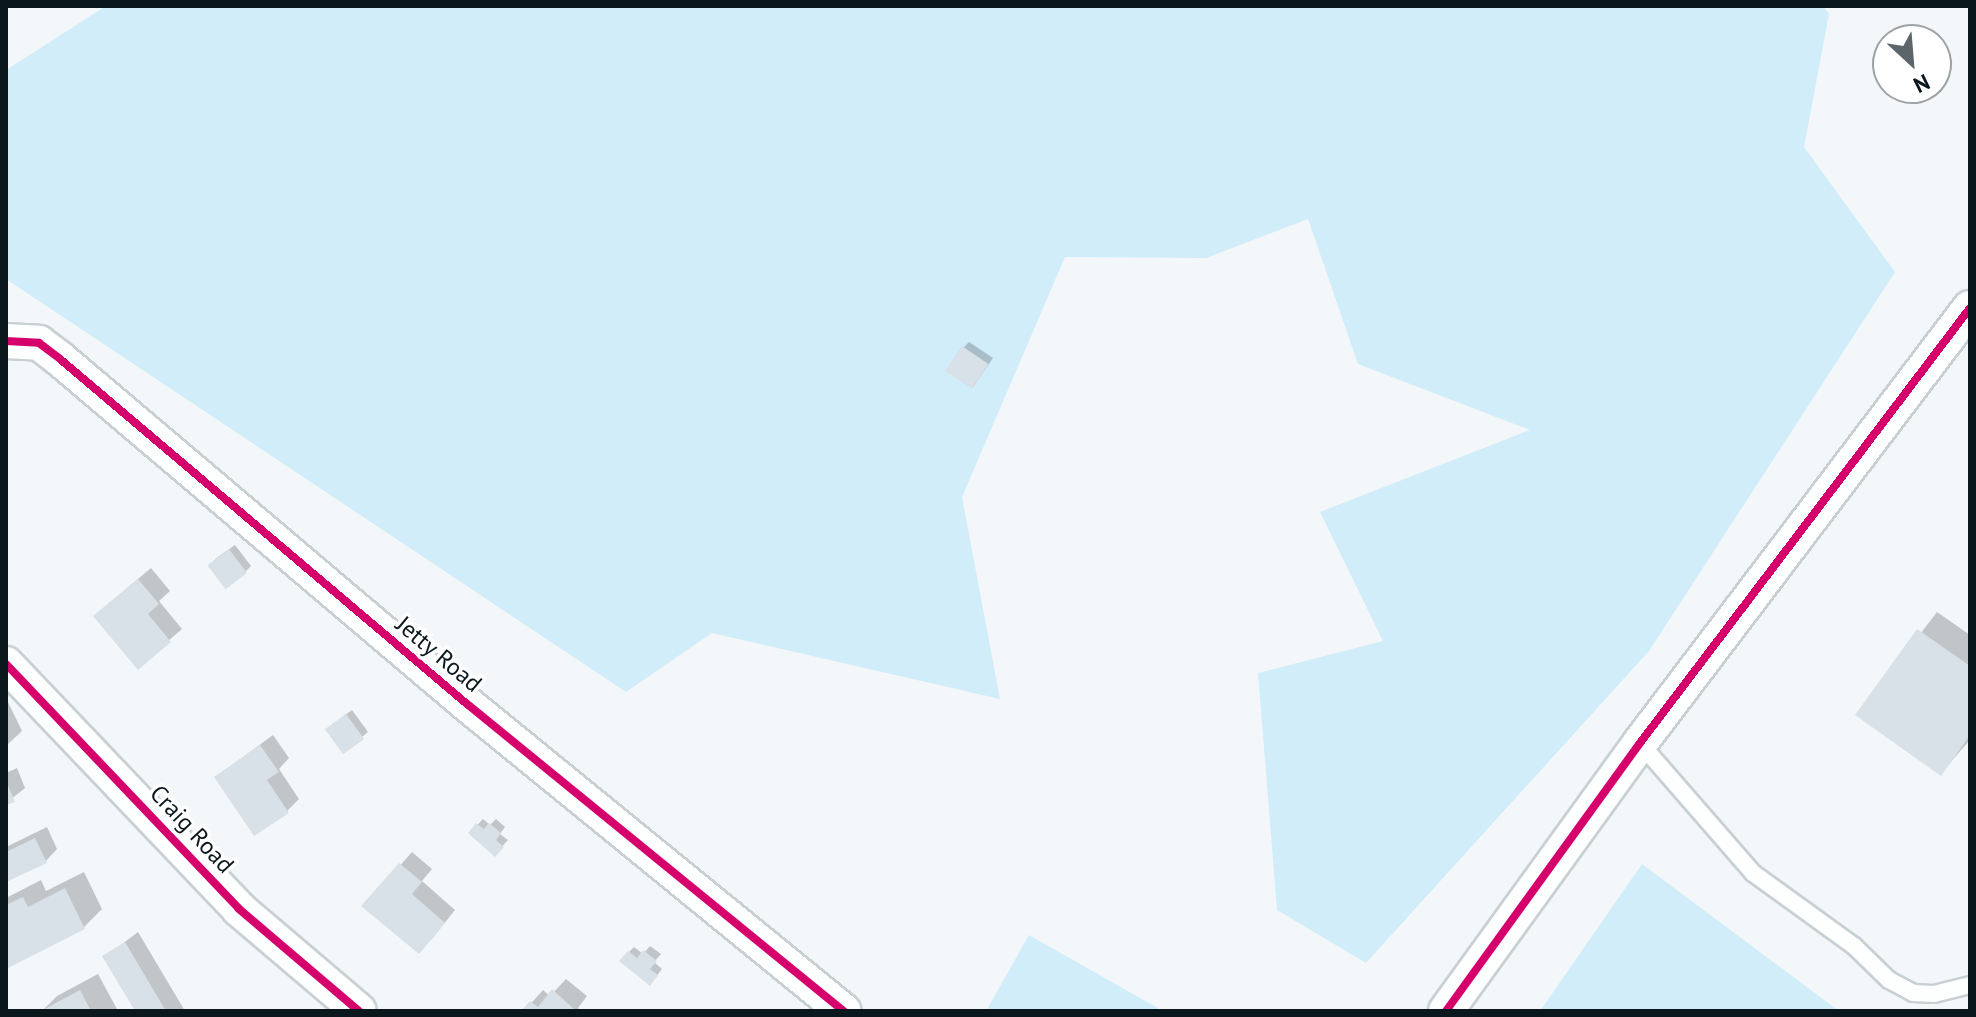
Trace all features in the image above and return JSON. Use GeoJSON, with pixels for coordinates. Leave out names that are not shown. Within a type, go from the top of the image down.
{"type":"FeatureCollection","features":[{"type":"Feature","properties":{"kind":"street"},"geometry":{"type":"LineString","coordinates":[[1446,1011],[1640,743],[1966,323]]}},
{"type":"Feature","properties":{"kind":"street","name":"Jetty Road"},"geometry":{"type":"LineString","coordinates":[[6,341],[39,343],[60,359],[467,704],[844,1011]]}},
{"type":"Feature","properties":{"kind":"street","name":"Craig Road"},"geometry":{"type":"LineString","coordinates":[[6,664],[239,909],[359,1011]]}},
{"type":"Feature","properties":{"kind":"lane"},"geometry":{"type":"LineString","coordinates":[[1640,743],[1753,873],[1854,946],[1889,980],[1913,993],[1934,994],[1970,985]]}},
{"type":"Feature","properties":{"kind":"shaded area"},"geometry":{"type":"Polygon","coordinates":[[[106,6],[1823,6],[1829,14],[1804,147],[1895,272],[1649,651],[1366,963],[1277,910],[1258,673],[1383,641],[1320,512],[1530,430],[1358,364],[1308,219],[1206,258],[1065,257],[962,497],[1000,699],[712,633],[626,692],[6,279],[6,70],[106,6]]]}},
{"type":"Feature","properties":{"kind":"shaded area"},"geometry":{"type":"Polygon","coordinates":[[[1642,864],[1839,1011],[1540,1011],[1642,864]]]}},
{"type":"Feature","properties":{"kind":"shaded area"},"geometry":{"type":"Polygon","coordinates":[[[1029,935],[1163,1011],[986,1011],[1029,935]]]}},
{"type":"Feature","properties":{"kind":"building"},"geometry":{"type":"Polygon","coordinates":[[[962,346],[989,364],[972,389],[945,371],[962,346]]]}},
{"type":"Feature","properties":{"kind":"building"},"geometry":{"type":"Polygon","coordinates":[[[229,549],[247,573],[225,589],[207,565],[229,549]]]}},
{"type":"Feature","properties":{"kind":"building"},"geometry":{"type":"Polygon","coordinates":[[[138,579],[159,604],[148,614],[171,642],[138,670],[93,616],[138,579]]]}},
{"type":"Feature","properties":{"kind":"building"},"geometry":{"type":"Polygon","coordinates":[[[1917,629],[1970,666],[1970,735],[1941,776],[1855,715],[1917,629]]]}},
{"type":"Feature","properties":{"kind":"building"},"geometry":{"type":"Polygon","coordinates":[[[346,714],[364,739],[343,754],[325,729],[346,714]]]}},
{"type":"Feature","properties":{"kind":"building"},"geometry":{"type":"Polygon","coordinates":[[[260,745],[279,772],[267,780],[289,813],[254,836],[214,777],[260,745]]]}},
{"type":"Feature","properties":{"kind":"building"},"geometry":{"type":"Polygon","coordinates":[[[6,781],[15,802],[6,805],[6,781]]]}},
{"type":"Feature","properties":{"kind":"building"},"geometry":{"type":"Polygon","coordinates":[[[476,823],[484,829],[489,823],[501,833],[496,840],[504,847],[495,857],[468,833],[476,823]]]}},
{"type":"Feature","properties":{"kind":"building"},"geometry":{"type":"Polygon","coordinates":[[[35,838],[47,863],[6,882],[6,852],[35,838]]]}},
{"type":"Feature","properties":{"kind":"building"},"geometry":{"type":"Polygon","coordinates":[[[399,863],[422,882],[412,894],[445,923],[419,954],[361,906],[399,863]]]}},
{"type":"Feature","properties":{"kind":"building"},"geometry":{"type":"Polygon","coordinates":[[[65,888],[85,929],[6,969],[6,905],[23,897],[28,907],[65,888]]]}},
{"type":"Feature","properties":{"kind":"building"},"geometry":{"type":"Polygon","coordinates":[[[125,942],[166,1011],[135,1011],[102,956],[125,942]]]}},
{"type":"Feature","properties":{"kind":"building"},"geometry":{"type":"Polygon","coordinates":[[[643,950],[657,961],[650,969],[658,975],[650,986],[619,961],[628,951],[637,958],[643,950]]]}},
{"type":"Feature","properties":{"kind":"building"},"geometry":{"type":"Polygon","coordinates":[[[552,989],[576,1011],[521,1011],[530,1001],[538,1007],[552,989]]]}},
{"type":"Feature","properties":{"kind":"building"},"geometry":{"type":"Polygon","coordinates":[[[80,990],[91,1011],[41,1011],[80,990]]]}},
{"type":"Feature","properties":{"kind":"cycle path"},"geometry":{"type":"LineString","coordinates":[[1446,1011],[1640,743],[1970,308]]}},
{"type":"Feature","properties":{"kind":"cycle path"},"geometry":{"type":"LineString","coordinates":[[6,341],[39,343],[60,359],[467,704],[844,1011]]}},
{"type":"Feature","properties":{"kind":"cycle path"},"geometry":{"type":"LineString","coordinates":[[6,664],[239,909],[359,1011]]}}]}
